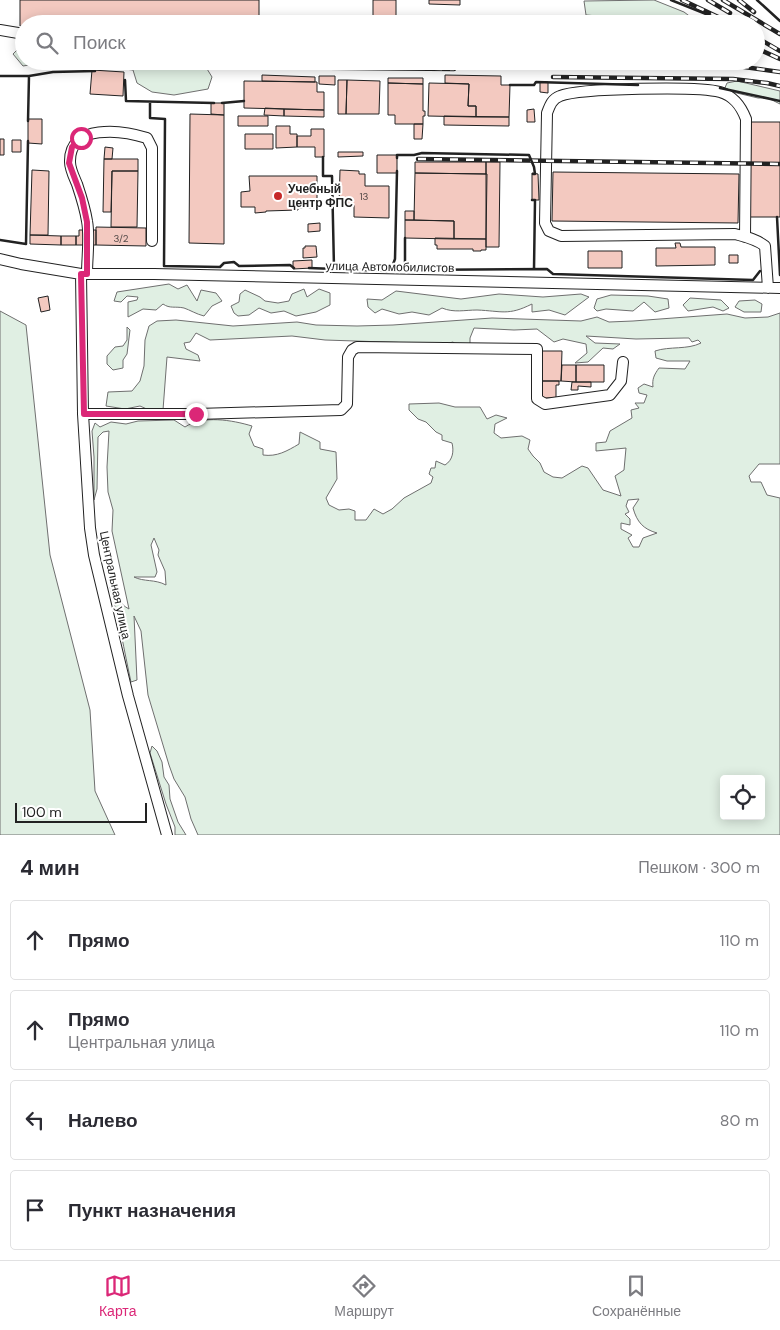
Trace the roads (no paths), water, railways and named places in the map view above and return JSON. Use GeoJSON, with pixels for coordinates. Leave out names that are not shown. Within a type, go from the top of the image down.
{"type":"FeatureCollection","features":[{"type":"Feature","properties":{"kind":"street"},"geometry":{"type":"LineString","coordinates":[[0,30],[15,32]]}},
{"type":"Feature","properties":{"kind":"street"},"geometry":{"type":"LineString","coordinates":[[745,237],[746,119],[739,104],[731,97],[721,92],[656,89],[584,92],[561,95],[552,101],[547,113],[544,223],[549,231],[561,236],[735,234],[765,246],[768,288]]}},
{"type":"Feature","properties":{"kind":"street","name":"Центральная улица"},"geometry":{"type":"LineString","coordinates":[[152,242],[152,148],[146,138],[136,134],[117,132],[98,132],[81,138],[72,147],[69,163],[82,198],[87,222],[84,274],[84,414],[90,528],[94,555],[128,696],[167,835]]}},
{"type":"Feature","properties":{"kind":"street","name":"улица Автомобилистов"},"geometry":{"type":"LineString","coordinates":[[0,259],[84,274],[780,288]]}},
{"type":"Feature","properties":{"kind":"street"},"geometry":{"type":"LineString","coordinates":[[84,414],[196,414],[341,410],[347,404],[348,357],[352,350],[357,347],[537,349],[537,398],[545,404],[610,395],[621,381],[623,362]]}},
{"type":"Feature","properties":{"kind":"railway"},"geometry":{"type":"LineString","coordinates":[[682,0],[714,15]]}},
{"type":"Feature","properties":{"kind":"railway"},"geometry":{"type":"LineString","coordinates":[[708,0],[730,13]]}},
{"type":"Feature","properties":{"kind":"railway"},"geometry":{"type":"LineString","coordinates":[[723,0],[748,15]]}},
{"type":"Feature","properties":{"kind":"railway"},"geometry":{"type":"LineString","coordinates":[[739,0],[754,12]]}},
{"type":"Feature","properties":{"kind":"railway"},"geometry":{"type":"LineString","coordinates":[[765,25],[780,34]]}},
{"type":"Feature","properties":{"kind":"railway"},"geometry":{"type":"LineString","coordinates":[[765,42],[780,51]]}},
{"type":"Feature","properties":{"kind":"railway"},"geometry":{"type":"LineString","coordinates":[[765,52],[780,59]]}},
{"type":"Feature","properties":{"kind":"railway"},"geometry":{"type":"LineString","coordinates":[[765,70],[780,72]]}},
{"type":"Feature","properties":{"kind":"railway"},"geometry":{"type":"LineString","coordinates":[[553,77],[733,79],[780,86]]}},
{"type":"Feature","properties":{"kind":"railway"},"geometry":{"type":"LineString","coordinates":[[418,159],[780,164]]}},
{"type":"Feature","properties":{"kind":"place","name":"Учебный центр ФПС"},"geometry":{"type":"Point","coordinates":[278,196]}}]}
